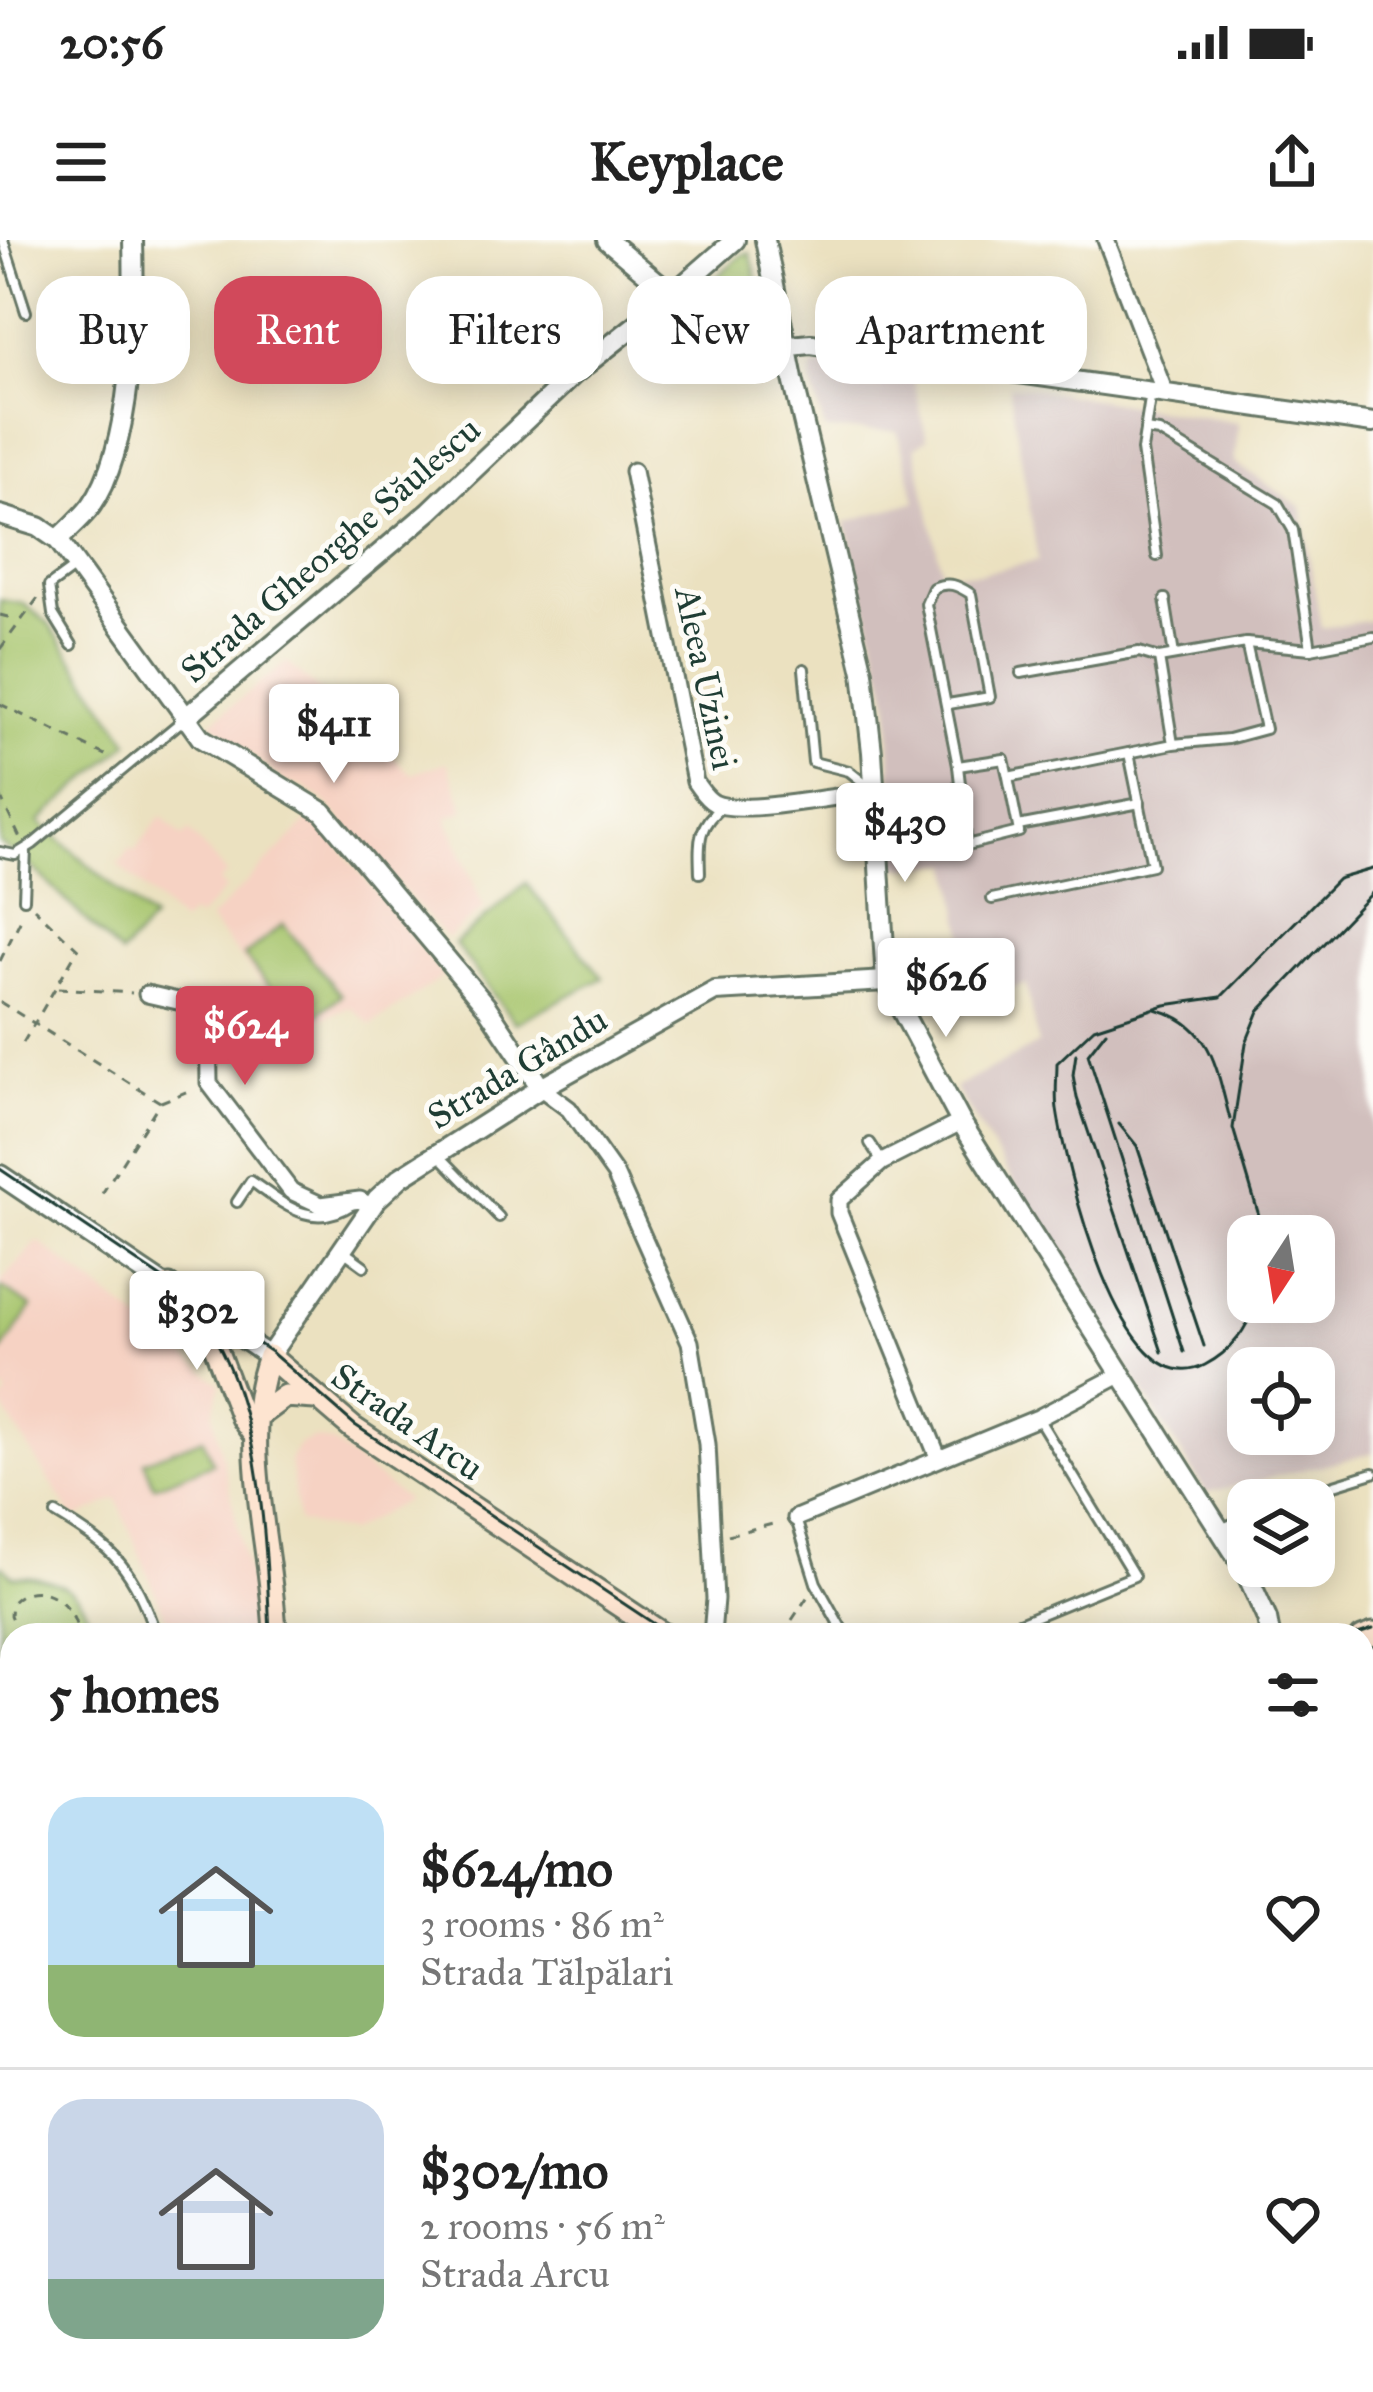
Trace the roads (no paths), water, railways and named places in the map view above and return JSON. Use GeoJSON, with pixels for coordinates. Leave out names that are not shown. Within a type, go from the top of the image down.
{"type":"FeatureCollection","features":[{"type":"Feature","properties":{"kind":"main road"},"geometry":{"type":"LineString","coordinates":[[169,1286],[214,1344],[242,1418],[254,1425]]}},
{"type":"Feature","properties":{"kind":"main road"},"geometry":{"type":"LineString","coordinates":[[268,1356],[254,1425],[274,1623]]}},
{"type":"Feature","properties":{"kind":"main road","name":"Strada Arcu"},"geometry":{"type":"LineString","coordinates":[[268,1356],[353,1428],[646,1623]]}},
{"type":"Feature","properties":{"kind":"main road"},"geometry":{"type":"LineString","coordinates":[[254,1425],[285,1396],[315,1398]]}},
{"type":"Feature","properties":{"kind":"street"},"geometry":{"type":"LineString","coordinates":[[58,540],[90,507],[115,450],[129,361],[133,240]]}},
{"type":"Feature","properties":{"kind":"street"},"geometry":{"type":"LineString","coordinates":[[607,240],[651,276]]}},
{"type":"Feature","properties":{"kind":"street","name":"Strada Gheorghe Săulescu"},"geometry":{"type":"LineString","coordinates":[[695,276],[735,240]]}},
{"type":"Feature","properties":{"kind":"street"},"geometry":{"type":"LineString","coordinates":[[765,240],[773,276]]}},
{"type":"Feature","properties":{"kind":"street"},"geometry":{"type":"LineString","coordinates":[[1106,240],[1158,392]]}},
{"type":"Feature","properties":{"kind":"street","name":"Strada Gheorghe Săulescu"},"geometry":{"type":"LineString","coordinates":[[184,719],[430,511],[574,374],[627,332]]}},
{"type":"Feature","properties":{"kind":"street"},"geometry":{"type":"LineString","coordinates":[[791,349],[811,344],[1373,423]]}},
{"type":"Feature","properties":{"kind":"street"},"geometry":{"type":"LineString","coordinates":[[791,358],[863,672],[886,981],[961,1122],[1244,1568],[1268,1623]]}},
{"type":"Feature","properties":{"kind":"street","name":"Aleea Uzinei"},"geometry":{"type":"LineString","coordinates":[[633,472],[695,782],[703,795],[737,808],[874,791]]}},
{"type":"Feature","properties":{"kind":"street"},"geometry":{"type":"LineString","coordinates":[[0,515],[40,527],[58,540],[201,739],[323,812],[486,1006],[541,1088],[569,1109],[615,1174],[690,1342],[703,1403],[713,1623]]}},
{"type":"Feature","properties":{"kind":"street","name":"Strada Gându"},"geometry":{"type":"LineString","coordinates":[[268,1356],[341,1250],[365,1203],[541,1088],[716,991],[886,981]]}},
{"type":"Feature","properties":{"kind":"street"},"geometry":{"type":"LineString","coordinates":[[147,994],[208,1007],[209,1083],[291,1191],[321,1204],[365,1203]]}},
{"type":"Feature","properties":{"kind":"street"},"geometry":{"type":"LineString","coordinates":[[938,1457],[839,1213],[839,1200],[882,1162],[961,1122]]}},
{"type":"Feature","properties":{"kind":"street","name":"Strada Arcu"},"geometry":{"type":"LineString","coordinates":[[0,1174],[268,1356]]}},
{"type":"Feature","properties":{"kind":"street"},"geometry":{"type":"LineString","coordinates":[[796,1518],[1038,1418],[1120,1375]]}},
{"type":"Feature","properties":{"kind":"lane"},"geometry":{"type":"LineString","coordinates":[[3,240],[26,311]]}},
{"type":"Feature","properties":{"kind":"lane"},"geometry":{"type":"LineString","coordinates":[[1157,556],[1142,450],[1158,392]]}},
{"type":"Feature","properties":{"kind":"lane"},"geometry":{"type":"LineString","coordinates":[[1145,430],[1159,432],[1278,504],[1293,530],[1311,649]]}},
{"type":"Feature","properties":{"kind":"lane"},"geometry":{"type":"LineString","coordinates":[[72,645],[53,614],[49,586],[76,566]]}},
{"type":"Feature","properties":{"kind":"lane"},"geometry":{"type":"LineString","coordinates":[[948,704],[990,697],[971,594],[944,583],[933,588],[926,604],[948,704],[967,845],[1019,832],[1004,759],[958,766]]}},
{"type":"Feature","properties":{"kind":"lane"},"geometry":{"type":"LineString","coordinates":[[1165,599],[1174,655]]}},
{"type":"Feature","properties":{"kind":"lane"},"geometry":{"type":"LineString","coordinates":[[1021,673],[1139,652],[1159,658],[1246,643],[1311,649],[1373,637]]}},
{"type":"Feature","properties":{"kind":"lane"},"geometry":{"type":"LineString","coordinates":[[1008,777],[1265,729],[1246,643]]}},
{"type":"Feature","properties":{"kind":"lane"},"geometry":{"type":"LineString","coordinates":[[1159,658],[1173,744]]}},
{"type":"Feature","properties":{"kind":"lane"},"geometry":{"type":"LineString","coordinates":[[804,670],[813,762],[849,771],[874,791]]}},
{"type":"Feature","properties":{"kind":"lane"},"geometry":{"type":"LineString","coordinates":[[0,852],[15,855],[26,849],[184,719]]}},
{"type":"Feature","properties":{"kind":"lane"},"geometry":{"type":"LineString","coordinates":[[992,899],[1152,866],[1129,753]]}},
{"type":"Feature","properties":{"kind":"lane"},"geometry":{"type":"LineString","coordinates":[[1018,826],[1140,802]]}},
{"type":"Feature","properties":{"kind":"lane"},"geometry":{"type":"LineString","coordinates":[[700,873],[700,831],[706,818],[724,806]]}},
{"type":"Feature","properties":{"kind":"lane"},"geometry":{"type":"LineString","coordinates":[[24,899],[26,849]]}},
{"type":"Feature","properties":{"kind":"lane"},"geometry":{"type":"LineString","coordinates":[[886,981],[952,971]]}},
{"type":"Feature","properties":{"kind":"lane"},"geometry":{"type":"LineString","coordinates":[[870,1143],[882,1162]]}},
{"type":"Feature","properties":{"kind":"lane"},"geometry":{"type":"LineString","coordinates":[[438,1154],[499,1217]]}},
{"type":"Feature","properties":{"kind":"lane"},"geometry":{"type":"LineString","coordinates":[[237,1202],[251,1181],[304,1214],[335,1216],[365,1203]]}},
{"type":"Feature","properties":{"kind":"lane"},"geometry":{"type":"LineString","coordinates":[[341,1250],[364,1266]]}},
{"type":"Feature","properties":{"kind":"lane"},"geometry":{"type":"LineString","coordinates":[[1019,1623],[1134,1576],[1038,1418]]}},
{"type":"Feature","properties":{"kind":"lane"},"geometry":{"type":"LineString","coordinates":[[1335,1485],[1373,1473]]}},
{"type":"Feature","properties":{"kind":"lane"},"geometry":{"type":"LineString","coordinates":[[56,1514],[123,1563],[152,1623]]}},
{"type":"Feature","properties":{"kind":"lane"},"geometry":{"type":"LineString","coordinates":[[796,1518],[816,1583],[838,1623]]}},
{"type":"Feature","properties":{"kind":"lane"},"geometry":{"type":"LineString","coordinates":[[1220,1530],[1227,1527]]}},
{"type":"Feature","properties":{"kind":"tram line"},"geometry":{"type":"LineString","coordinates":[[1247,1323],[1223,1353],[1205,1365],[1175,1369],[1147,1351],[1123,1318],[1085,1225],[1057,1109],[1057,1063],[1094,1028],[1165,1005],[1221,997],[1338,879],[1373,869]]}},
{"type":"Feature","properties":{"kind":"tram line"},"geometry":{"type":"LineString","coordinates":[[1259,1215],[1233,1128],[1246,1043],[1259,1011],[1373,892]]}},
{"type":"Feature","properties":{"kind":"tram line"},"geometry":{"type":"LineString","coordinates":[[1155,1009],[1189,1025],[1201,1037],[1230,1119]]}},
{"type":"Feature","properties":{"kind":"tram line"},"geometry":{"type":"LineString","coordinates":[[1106,1031],[1088,1054],[1184,1352]]}},
{"type":"Feature","properties":{"kind":"tram line"},"geometry":{"type":"LineString","coordinates":[[1076,1054],[1077,1098],[1162,1352]]}},
{"type":"Feature","properties":{"kind":"tram line"},"geometry":{"type":"LineString","coordinates":[[1119,1124],[1137,1146],[1204,1346]]}},
{"type":"Feature","properties":{"kind":"tram line"},"geometry":{"type":"LineString","coordinates":[[0,1169],[271,1352],[355,1425],[653,1623]]}},
{"type":"Feature","properties":{"kind":"tram line"},"geometry":{"type":"LineString","coordinates":[[192,1307],[215,1338],[246,1417],[261,1507],[269,1623]]}}]}
